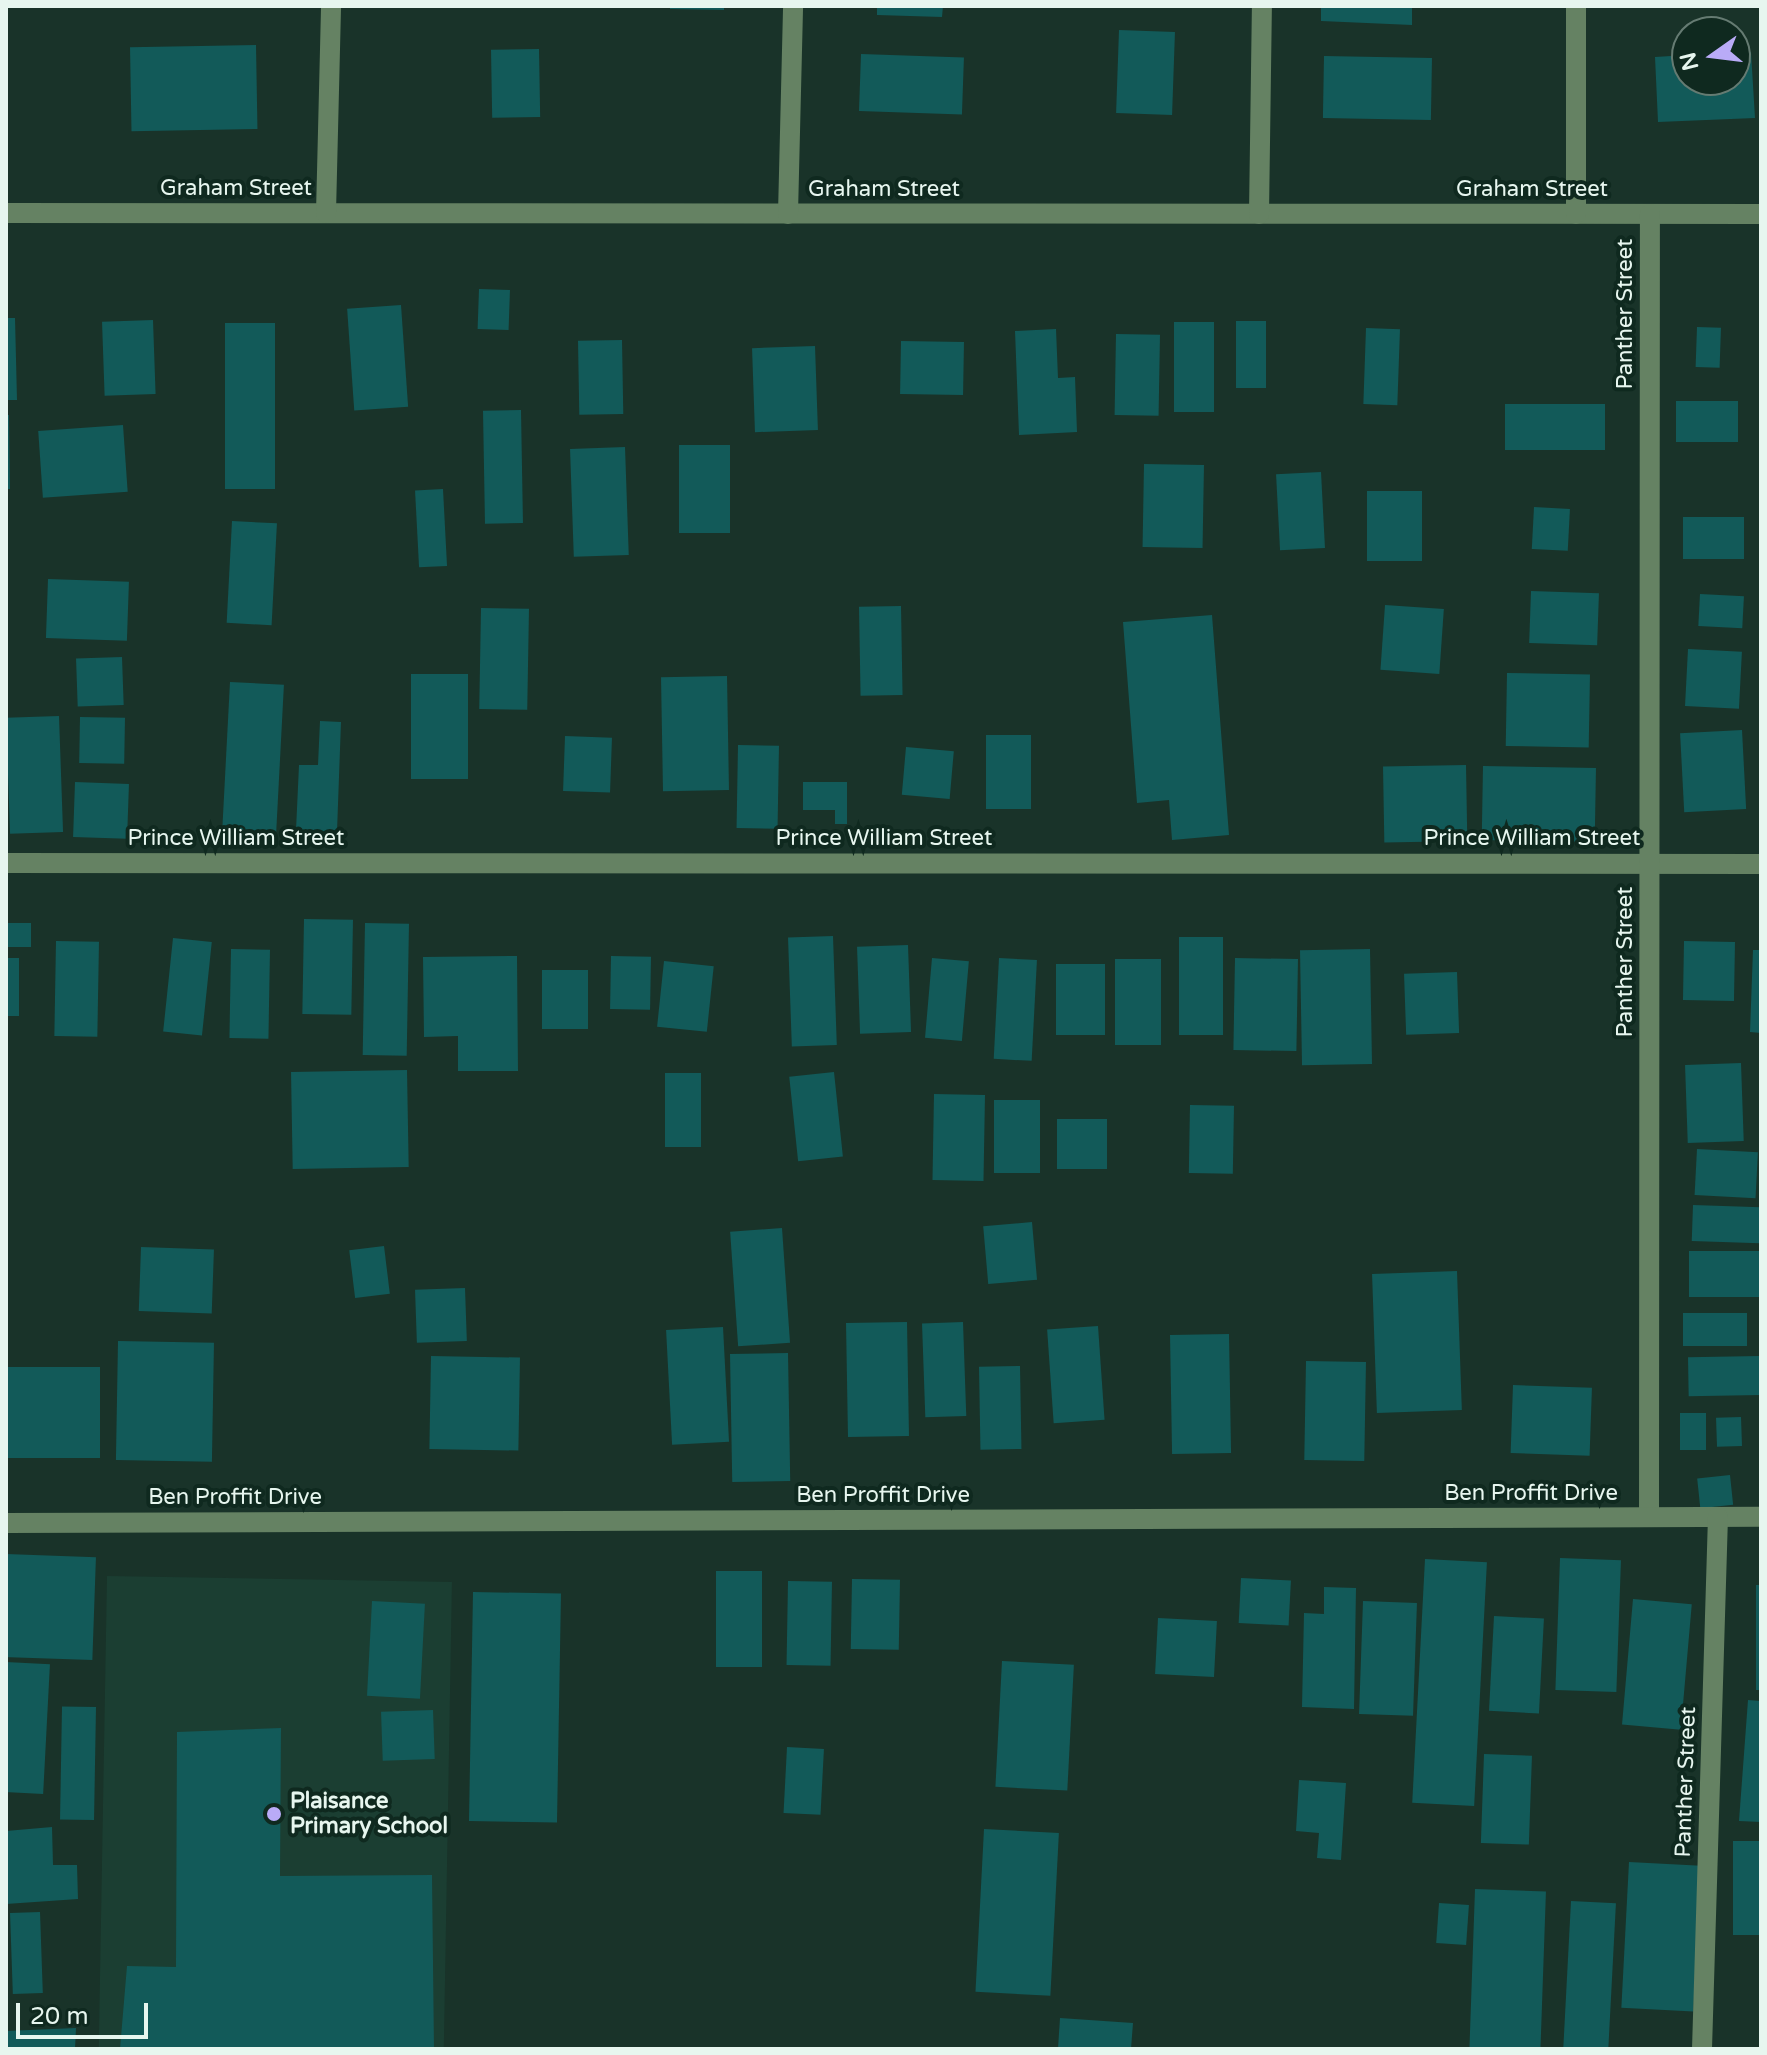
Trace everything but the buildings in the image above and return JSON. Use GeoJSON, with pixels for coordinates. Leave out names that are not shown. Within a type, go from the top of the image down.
{"type":"FeatureCollection","features":[{"type":"Feature","properties":{"kind":"street"},"geometry":{"type":"LineString","coordinates":[[326,213],[331,6]]}},
{"type":"Feature","properties":{"kind":"street"},"geometry":{"type":"LineString","coordinates":[[788,214],[793,6]]}},
{"type":"Feature","properties":{"kind":"street"},"geometry":{"type":"LineString","coordinates":[[1259,214],[1262,6]]}},
{"type":"Feature","properties":{"kind":"street"},"geometry":{"type":"LineString","coordinates":[[1576,6],[1576,214]]}},
{"type":"Feature","properties":{"kind":"street","name":"Graham Street"},"geometry":{"type":"LineString","coordinates":[[6,213],[1761,214]]}},
{"type":"Feature","properties":{"kind":"street","name":"Panther Street"},"geometry":{"type":"LineString","coordinates":[[1649,1517],[1650,214]]}},
{"type":"Feature","properties":{"kind":"street","name":"Prince William Street"},"geometry":{"type":"LineString","coordinates":[[6,863],[1761,864]]}},
{"type":"Feature","properties":{"kind":"street","name":"Panther Street"},"geometry":{"type":"LineString","coordinates":[[1702,2049],[1718,1517]]}},
{"type":"Feature","properties":{"kind":"street","name":"Ben Proffit Drive"},"geometry":{"type":"LineString","coordinates":[[6,1523],[1761,1517]]}},
{"type":"Feature","properties":{"kind":"shaded area","name":"Plaisance Primary School"},"geometry":{"type":"Polygon","coordinates":[[[107,1576],[452,1582],[444,2049],[99,2049],[107,1576]]]}},
{"type":"Feature","properties":{"kind":"place","name":"Plaisance Primary School"},"geometry":{"type":"Point","coordinates":[274,1814]}}]}
